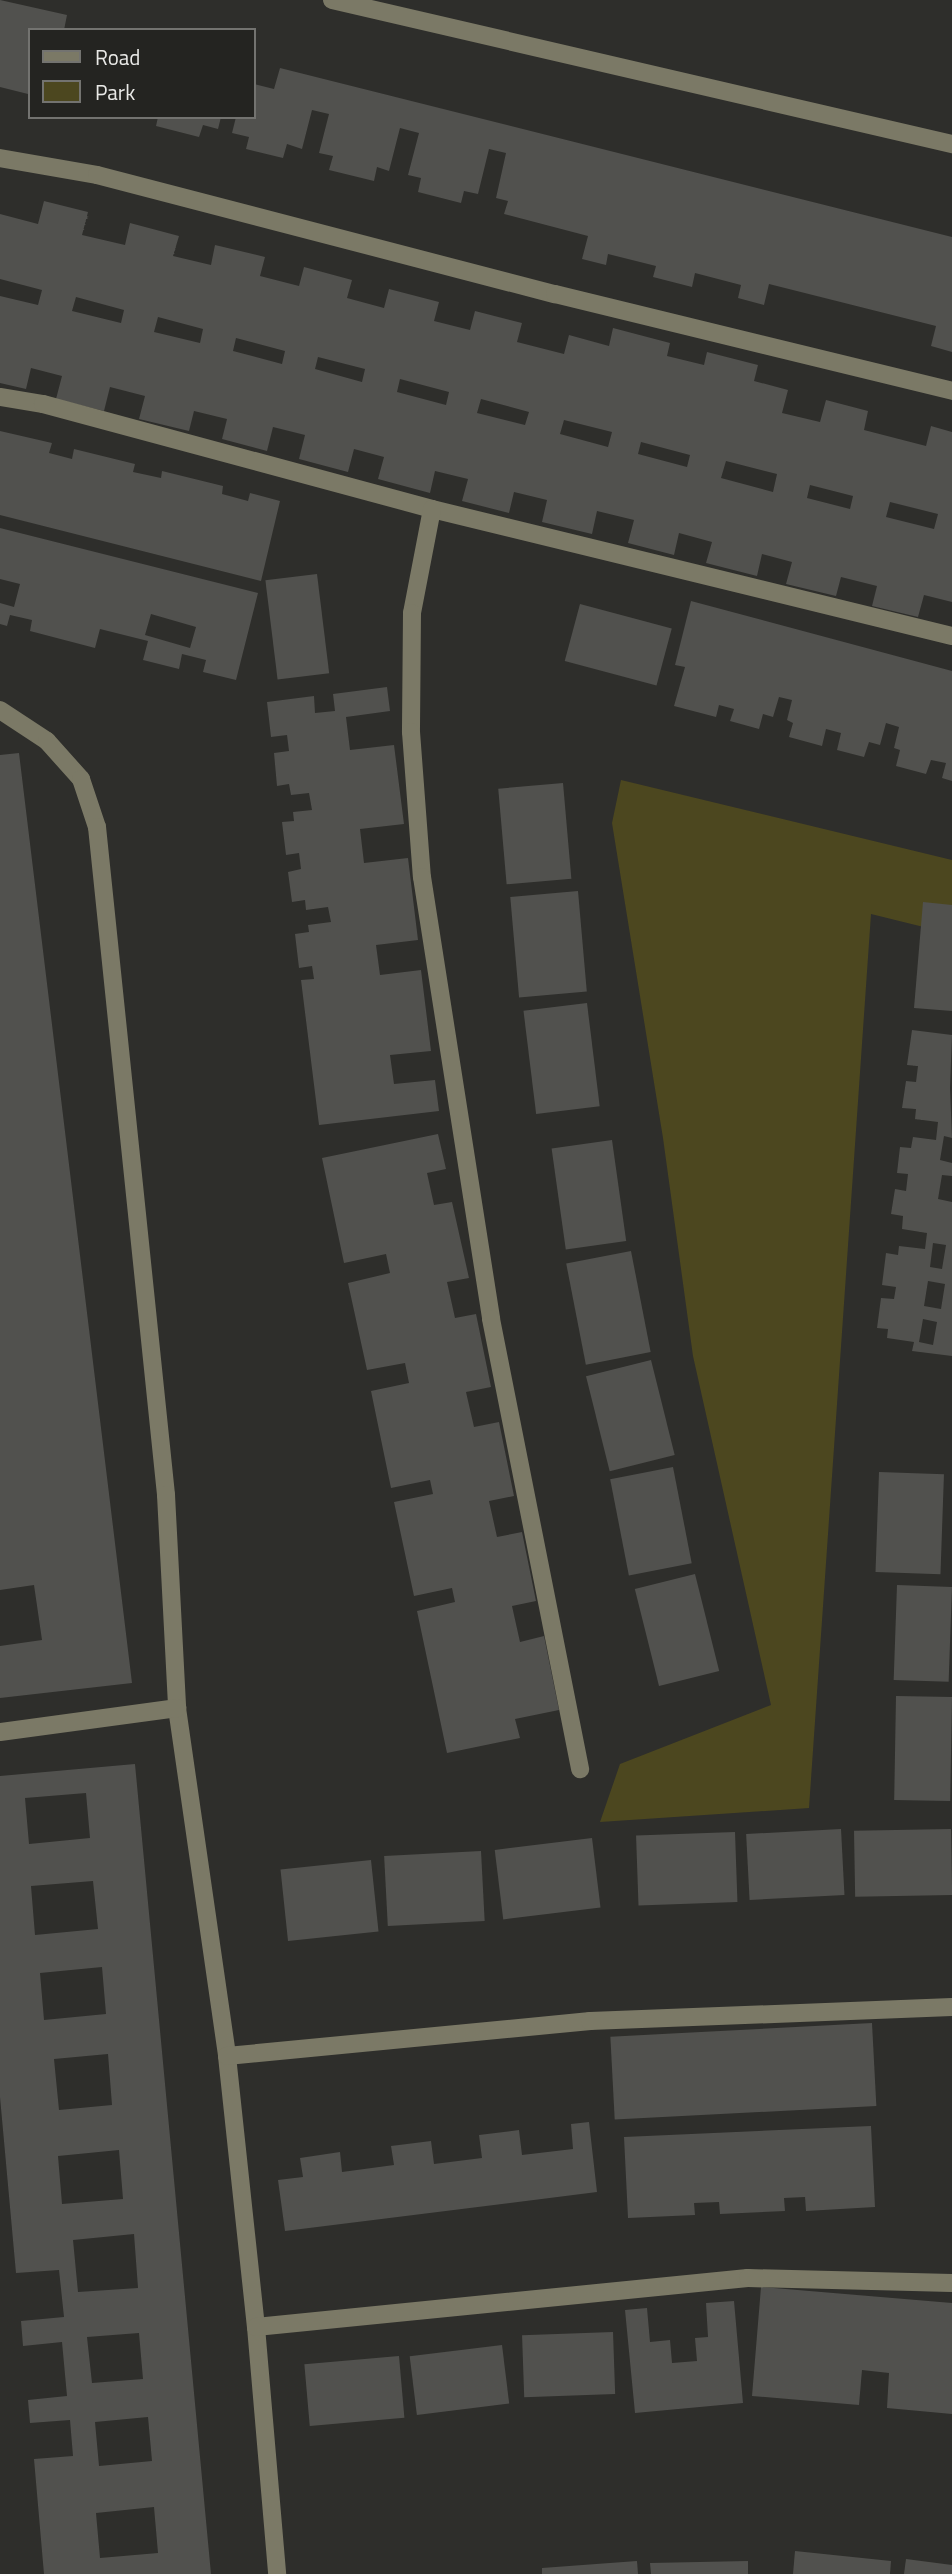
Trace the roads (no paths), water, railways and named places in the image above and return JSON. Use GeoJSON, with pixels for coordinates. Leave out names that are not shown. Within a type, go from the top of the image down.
{"type":"FeatureCollection","features":[{"type":"Feature","properties":{"kind":"street"},"geometry":{"type":"LineString","coordinates":[[332,0],[952,144]]}},
{"type":"Feature","properties":{"kind":"street"},"geometry":{"type":"LineString","coordinates":[[0,158],[97,174],[555,294],[952,391]]}},
{"type":"Feature","properties":{"kind":"street"},"geometry":{"type":"LineString","coordinates":[[0,397],[43,404],[432,509],[952,636]]}},
{"type":"Feature","properties":{"kind":"street"},"geometry":{"type":"LineString","coordinates":[[432,509],[412,613],[411,732],[422,877],[491,1319],[580,1769]]}},
{"type":"Feature","properties":{"kind":"street"},"geometry":{"type":"LineString","coordinates":[[0,710],[47,741],[81,779],[97,827],[166,1495],[177,1708],[227,2056],[256,2327],[277,2574]]}},
{"type":"Feature","properties":{"kind":"street"},"geometry":{"type":"LineString","coordinates":[[0,1732],[177,1708]]}},
{"type":"Feature","properties":{"kind":"street"},"geometry":{"type":"LineString","coordinates":[[227,2056],[590,2021],[952,2007]]}},
{"type":"Feature","properties":{"kind":"street"},"geometry":{"type":"LineString","coordinates":[[256,2327],[748,2278],[952,2283]]}}]}
